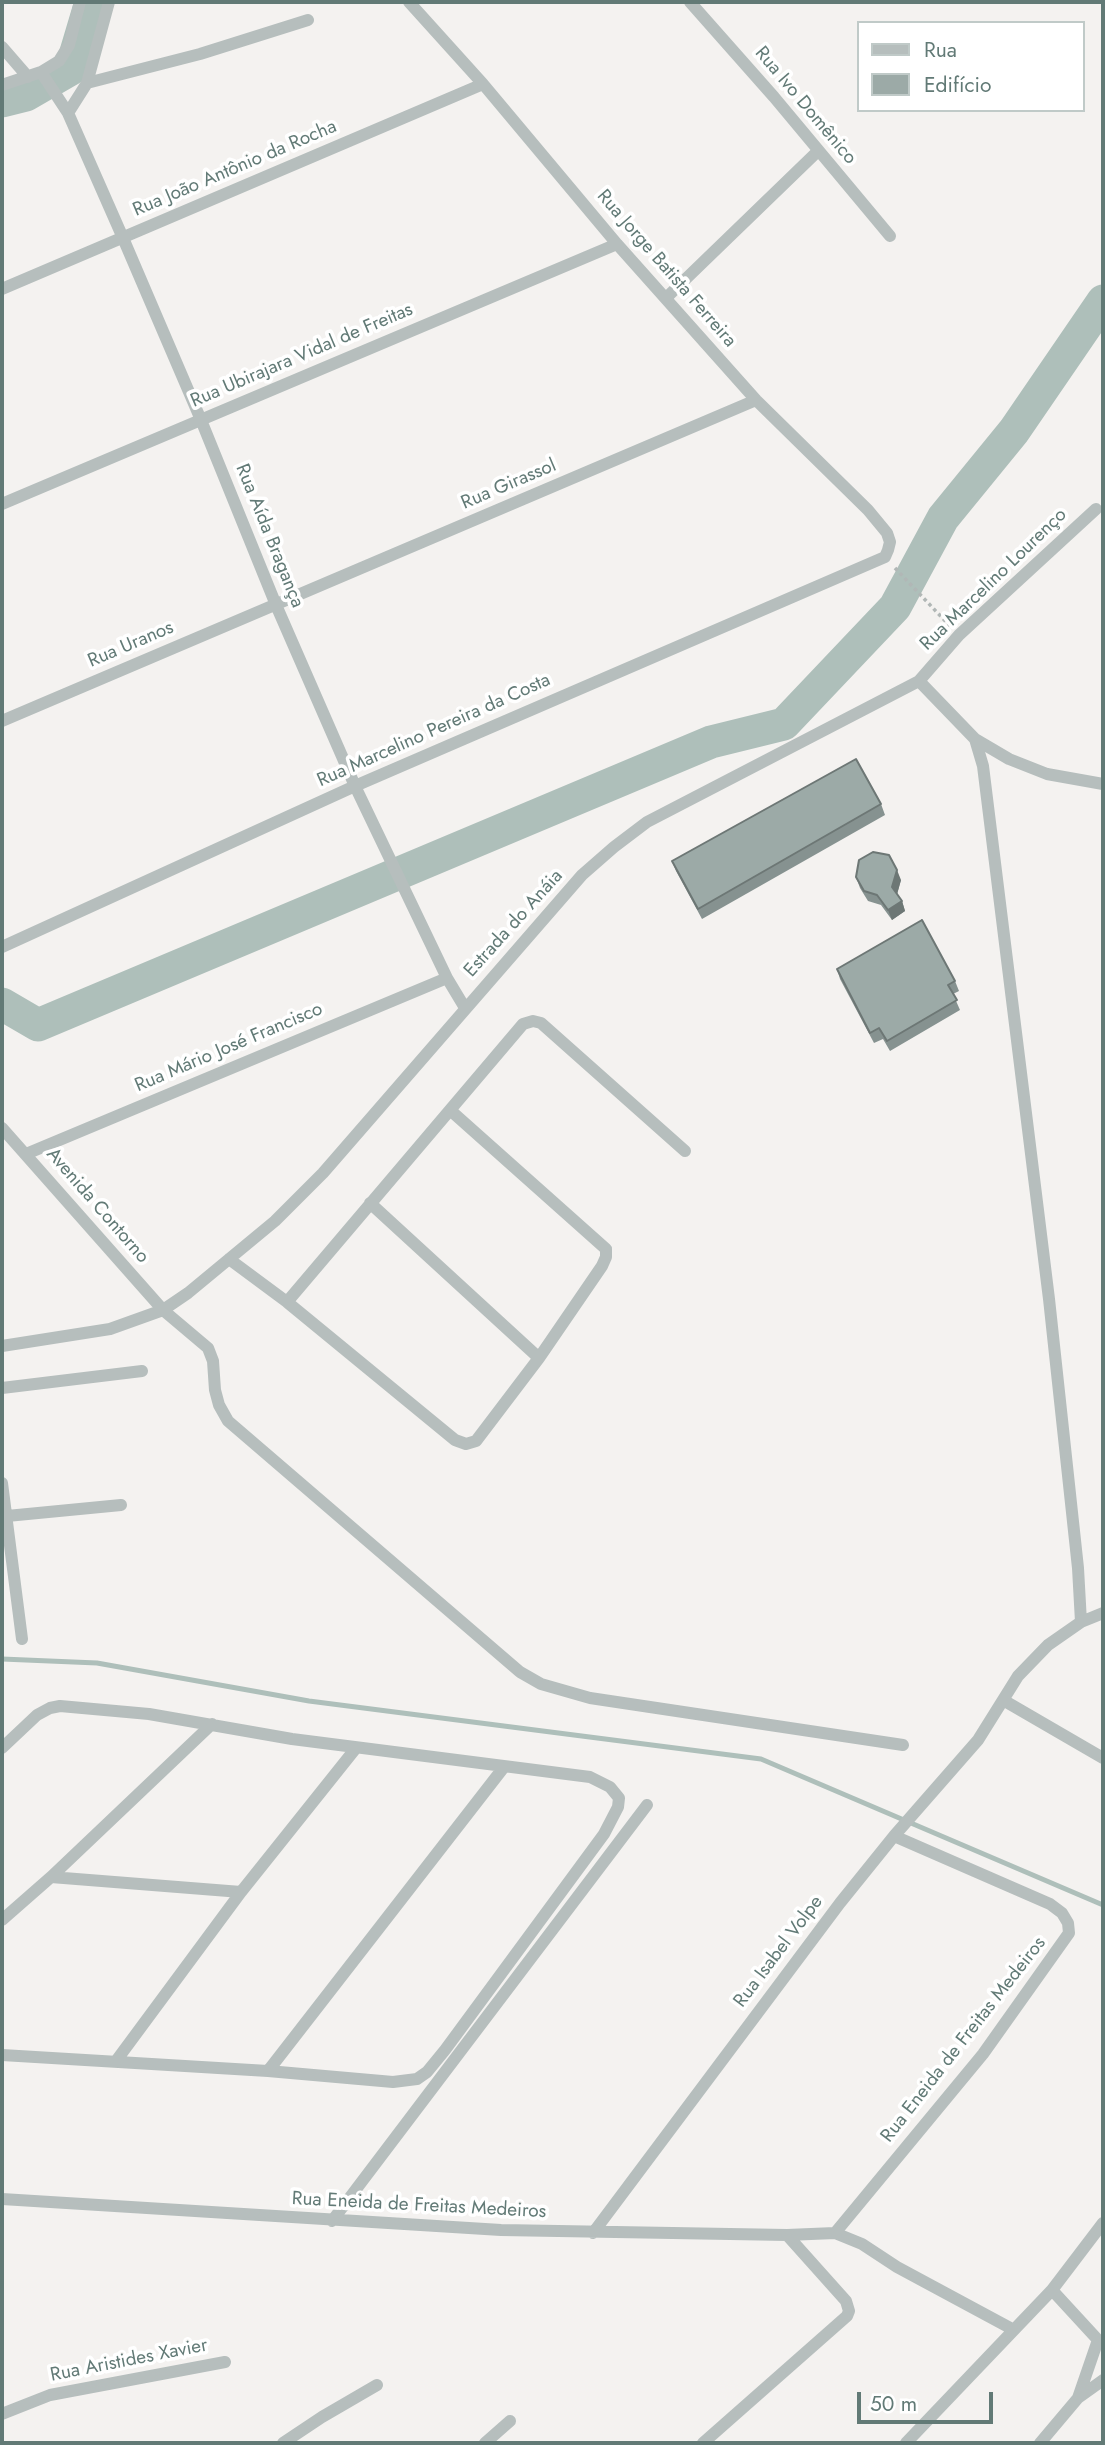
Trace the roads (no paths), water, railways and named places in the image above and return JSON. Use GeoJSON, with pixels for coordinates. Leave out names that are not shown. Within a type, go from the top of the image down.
{"type":"FeatureCollection","features":[{"type":"Feature","properties":{"kind":"street"},"geometry":{"type":"LineString","coordinates":[[2,85],[38,76],[64,55],[80,2]]}},
{"type":"Feature","properties":{"kind":"street"},"geometry":{"type":"LineString","coordinates":[[68,113],[87,83],[109,2]]}},
{"type":"Feature","properties":{"kind":"street","name":"Rua Jorge Batista Ferreira"},"geometry":{"type":"LineString","coordinates":[[409,2],[483,84],[617,244],[756,400],[868,510],[887,533],[890,542],[885,557]]}},
{"type":"Feature","properties":{"kind":"street","name":"Rua Ivo Domênico"},"geometry":{"type":"LineString","coordinates":[[690,2],[774,97],[890,236]]}},
{"type":"Feature","properties":{"kind":"street"},"geometry":{"type":"LineString","coordinates":[[87,83],[200,54],[308,20]]}},
{"type":"Feature","properties":{"kind":"street","name":"Rua Aída Bragança"},"geometry":{"type":"LineString","coordinates":[[2,47],[38,76],[68,113],[355,786],[447,978],[465,1008]]}},
{"type":"Feature","properties":{"kind":"street","name":"Rua João Antônio da Rocha"},"geometry":{"type":"LineString","coordinates":[[2,289],[483,84]]}},
{"type":"Feature","properties":{"kind":"street"},"geometry":{"type":"LineString","coordinates":[[666,298],[818,151]]}},
{"type":"Feature","properties":{"kind":"street","name":"Rua Ubirajara Vidal de Freitas"},"geometry":{"type":"LineString","coordinates":[[2,504],[617,244]]}},
{"type":"Feature","properties":{"kind":"street","name":"Rua Girassol"},"geometry":{"type":"LineString","coordinates":[[276,605],[756,400]]}},
{"type":"Feature","properties":{"kind":"street","name":"Rua Marcelino Lourenço"},"geometry":{"type":"LineString","coordinates":[[919,681],[959,635],[1096,509]]}},
{"type":"Feature","properties":{"kind":"street","name":"Rua Marcelino Pereira da Costa"},"geometry":{"type":"LineString","coordinates":[[2,947],[355,786],[885,557]]}},
{"type":"Feature","properties":{"kind":"street","name":"Rua Uranos"},"geometry":{"type":"LineString","coordinates":[[2,721],[276,605]]}},
{"type":"Feature","properties":{"kind":"street"},"geometry":{"type":"LineString","coordinates":[[919,681],[975,739],[1009,759],[1047,774],[1103,784]]}},
{"type":"Feature","properties":{"kind":"street","name":"Estrada do Anáia"},"geometry":{"type":"LineString","coordinates":[[2,1346],[110,1329],[163,1310],[275,1221],[323,1173],[582,875],[614,847],[647,822],[919,681]]}},
{"type":"Feature","properties":{"kind":"street"},"geometry":{"type":"LineString","coordinates":[[975,739],[982,766],[1049,1300],[1078,1568],[1081,1622]]}},
{"type":"Feature","properties":{"kind":"street","name":"Rua Mário José Francisco"},"geometry":{"type":"LineString","coordinates":[[26,1154],[447,978]]}},
{"type":"Feature","properties":{"kind":"street"},"geometry":{"type":"LineString","coordinates":[[287,1302],[523,1024],[533,1021],[541,1023],[685,1151]]}},
{"type":"Feature","properties":{"kind":"street"},"geometry":{"type":"LineString","coordinates":[[229,1259],[287,1302],[455,1440],[466,1444],[476,1441],[539,1358],[602,1266],[606,1249],[450,1110]]}},
{"type":"Feature","properties":{"kind":"street","name":"Avenida Contorno"},"geometry":{"type":"LineString","coordinates":[[2,1128],[163,1310],[208,1348],[213,1360],[217,1398],[228,1421],[520,1672],[541,1684],[590,1698],[903,1745]]}},
{"type":"Feature","properties":{"kind":"street"},"geometry":{"type":"LineString","coordinates":[[370,1203],[539,1358]]}},
{"type":"Feature","properties":{"kind":"street"},"geometry":{"type":"LineString","coordinates":[[2,1388],[142,1371]]}},
{"type":"Feature","properties":{"kind":"street"},"geometry":{"type":"LineString","coordinates":[[2,1483],[22,1639]]}},
{"type":"Feature","properties":{"kind":"street"},"geometry":{"type":"LineString","coordinates":[[7,1516],[121,1505]]}},
{"type":"Feature","properties":{"kind":"street","name":"Rua Isabel Volpe"},"geometry":{"type":"LineString","coordinates":[[593,2233],[840,1903],[978,1740],[1025,1668],[1048,1646],[1081,1622],[1103,1613]]}},
{"type":"Feature","properties":{"kind":"street"},"geometry":{"type":"LineString","coordinates":[[1003,1700],[1103,1758]]}},
{"type":"Feature","properties":{"kind":"street"},"geometry":{"type":"LineString","coordinates":[[2,1748],[37,1715],[60,1706],[149,1714],[292,1740],[590,1777],[610,1787],[619,1798],[618,1807],[604,1834],[445,2050],[427,2072],[417,2079],[393,2082],[268,2071],[2,2055]]}},
{"type":"Feature","properties":{"kind":"street"},"geometry":{"type":"LineString","coordinates":[[2,1920],[212,1724]]}},
{"type":"Feature","properties":{"kind":"street"},"geometry":{"type":"LineString","coordinates":[[116,2062],[241,1892],[356,1748]]}},
{"type":"Feature","properties":{"kind":"street"},"geometry":{"type":"LineString","coordinates":[[268,2071],[503,1767]]}},
{"type":"Feature","properties":{"kind":"street"},"geometry":{"type":"LineString","coordinates":[[332,2221],[647,1805]]}},
{"type":"Feature","properties":{"kind":"street","name":"Rua Eneida de Freitas Medeiros"},"geometry":{"type":"LineString","coordinates":[[835,2233],[982,2054],[1069,1933],[1068,1923],[1062,1913],[1050,1904],[894,1836]]}},
{"type":"Feature","properties":{"kind":"street"},"geometry":{"type":"LineString","coordinates":[[51,1877],[241,1892]]}},
{"type":"Feature","properties":{"kind":"street","name":"Rua Eneida de Freitas Medeiros"},"geometry":{"type":"LineString","coordinates":[[2,2199],[332,2221],[593,2233],[835,2233],[862,2244],[897,2267],[1014,2330]]}},
{"type":"Feature","properties":{"kind":"street"},"geometry":{"type":"LineString","coordinates":[[906,2443],[1052,2290],[1103,2223]]}},
{"type":"Feature","properties":{"kind":"street"},"geometry":{"type":"LineString","coordinates":[[703,2443],[847,2316],[849,2311],[846,2301],[787,2235]]}},
{"type":"Feature","properties":{"kind":"street"},"geometry":{"type":"LineString","coordinates":[[1052,2290],[1101,2342],[1078,2398]]}},
{"type":"Feature","properties":{"kind":"street","name":"Rua Aristides Xavier"},"geometry":{"type":"LineString","coordinates":[[2,2414],[50,2395],[225,2362]]}},
{"type":"Feature","properties":{"kind":"street"},"geometry":{"type":"LineString","coordinates":[[1040,2443],[1078,2398],[1103,2380]]}},
{"type":"Feature","properties":{"kind":"street"},"geometry":{"type":"LineString","coordinates":[[283,2443],[377,2385]]}},
{"type":"Feature","properties":{"kind":"street"},"geometry":{"type":"LineString","coordinates":[[485,2443],[510,2421]]}},
{"type":"Feature","properties":{"kind":"waterway"},"geometry":{"type":"LineString","coordinates":[[2,101],[26,95],[71,69],[91,2]]}},
{"type":"Feature","properties":{"kind":"waterway"},"geometry":{"type":"LineString","coordinates":[[2,1004],[38,1025],[711,742],[784,724],[895,607],[943,518],[1014,431],[1103,301]]}},
{"type":"Feature","properties":{"kind":"waterway"},"geometry":{"type":"LineString","coordinates":[[2,1659],[97,1663],[309,1701],[761,1759],[1103,1905]]}}]}
